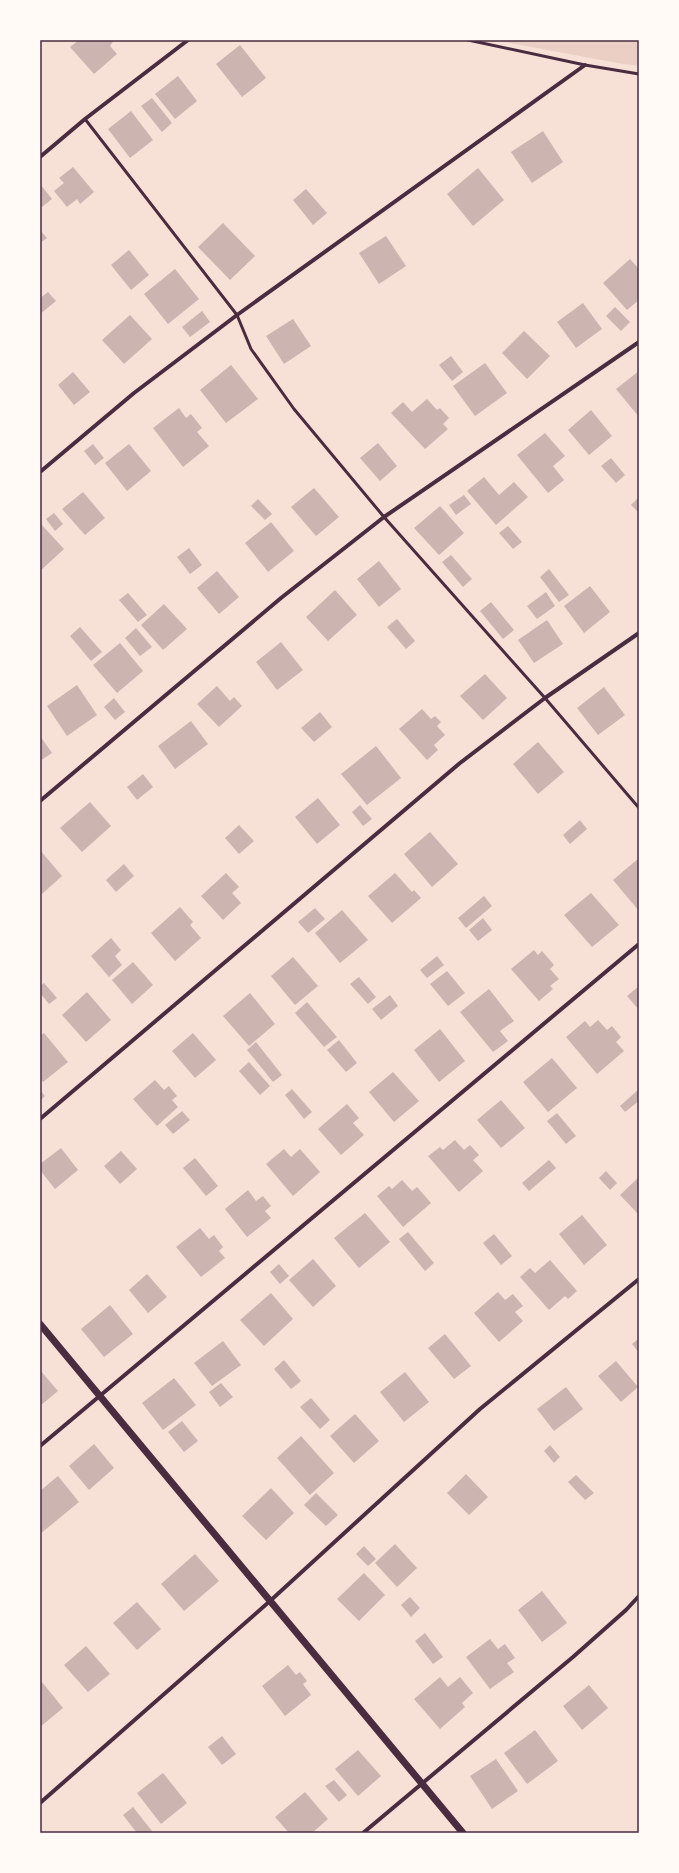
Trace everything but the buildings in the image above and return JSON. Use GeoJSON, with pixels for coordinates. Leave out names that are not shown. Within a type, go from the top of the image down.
{"type":"FeatureCollection","features":[{"type":"Feature","properties":{"kind":"street"},"geometry":{"type":"LineString","coordinates":[[40,157],[86,119],[188,40]]}},
{"type":"Feature","properties":{"kind":"street"},"geometry":{"type":"LineString","coordinates":[[40,472],[134,393],[237,315],[585,65]]}},
{"type":"Feature","properties":{"kind":"street"},"geometry":{"type":"LineString","coordinates":[[40,800],[275,603],[384,517],[639,342]]}},
{"type":"Feature","properties":{"kind":"street"},"geometry":{"type":"LineString","coordinates":[[40,1119],[454,768],[545,698],[639,633]]}},
{"type":"Feature","properties":{"kind":"street"},"geometry":{"type":"LineString","coordinates":[[40,1446],[639,944]]}},
{"type":"Feature","properties":{"kind":"street"},"geometry":{"type":"LineString","coordinates":[[40,1803],[270,1601],[480,1409],[639,1279]]}},
{"type":"Feature","properties":{"kind":"street"},"geometry":{"type":"LineString","coordinates":[[40,1324],[463,1833]]}},
{"type":"Feature","properties":{"kind":"street"},"geometry":{"type":"LineString","coordinates":[[363,1833],[573,1658],[626,1610],[639,1596]]}},
{"type":"Feature","properties":{"kind":"lane"},"geometry":{"type":"LineString","coordinates":[[468,40],[585,65],[639,74]]}},
{"type":"Feature","properties":{"kind":"lane"},"geometry":{"type":"LineString","coordinates":[[86,119],[237,315],[251,349],[294,409],[384,517],[545,698],[639,808]]}},
{"type":"Feature","properties":{"kind":"shaded area"},"geometry":{"type":"Polygon","coordinates":[[[493,40],[639,40],[639,66],[623,64],[493,40]]]}}]}
